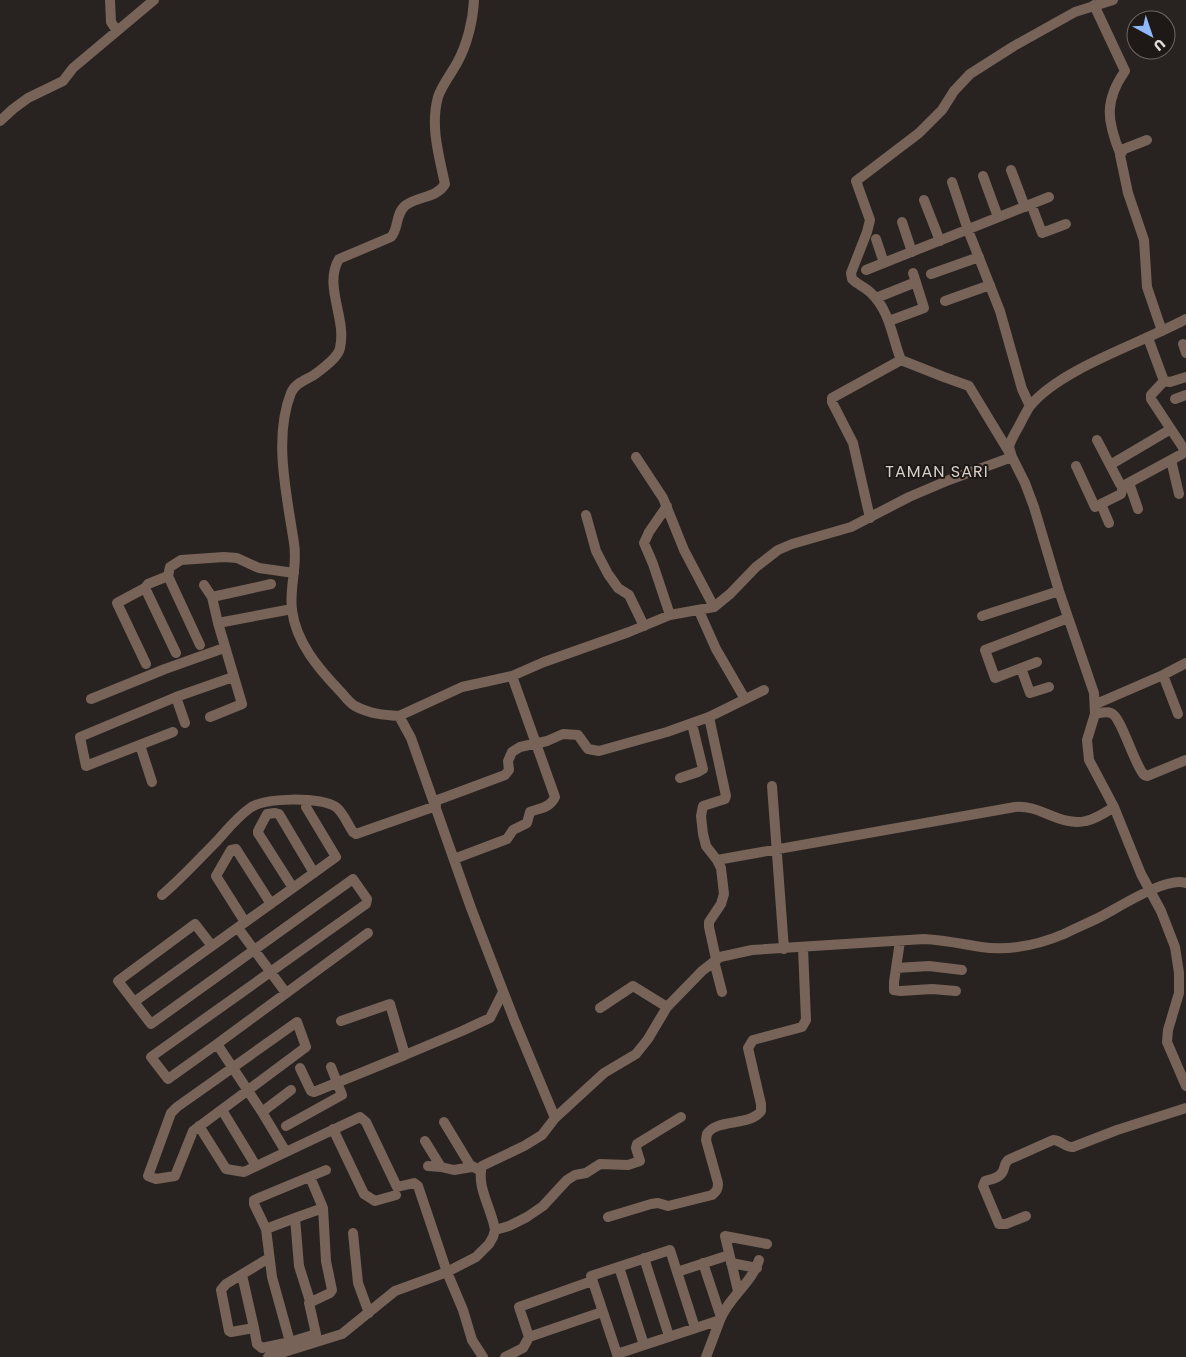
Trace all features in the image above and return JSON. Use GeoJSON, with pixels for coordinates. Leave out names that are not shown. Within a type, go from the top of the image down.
{"type":"FeatureCollection","features":[{"type":"Feature","properties":{"kind":"street"},"geometry":{"type":"LineString","coordinates":[[110,0],[111,22],[117,31]]}},
{"type":"Feature","properties":{"kind":"street"},"geometry":{"type":"LineString","coordinates":[[0,121],[28,98],[64,81],[74,68],[154,0]]}},
{"type":"Feature","properties":{"kind":"street"},"geometry":{"type":"LineString","coordinates":[[474,0],[470,26],[462,53],[438,96],[435,130],[444,186],[441,190],[406,205],[396,221],[395,233],[391,237],[339,259],[334,269],[333,280],[340,311],[341,340],[339,350],[314,375],[297,384],[291,392],[281,444],[296,554],[291,589],[292,609],[301,641],[329,679],[354,706],[377,715],[399,716],[462,688],[512,676],[544,662],[670,615],[714,607],[730,594],[756,567],[778,550],[792,544],[851,527],[909,497],[1012,457]]}},
{"type":"Feature","properties":{"kind":"street"},"geometry":{"type":"LineString","coordinates":[[1112,0],[1091,4],[1075,12],[1014,46],[970,74],[954,91],[942,110],[919,133],[857,180],[856,184],[869,213],[870,224],[850,276],[853,281],[869,291],[886,312],[901,360],[969,386],[1025,482],[1059,591],[1093,689],[1095,709],[1087,740],[1091,764],[1114,807],[1140,874],[1161,912],[1175,947],[1179,973],[1179,993],[1168,1030],[1167,1042],[1186,1086]]}},
{"type":"Feature","properties":{"kind":"street"},"geometry":{"type":"LineString","coordinates":[[1091,4],[1125,72],[1117,83],[1108,115],[1113,136],[1120,153],[1128,193],[1144,240],[1147,287],[1162,331]]}},
{"type":"Feature","properties":{"kind":"street"},"geometry":{"type":"LineString","coordinates":[[1120,153],[1124,149],[1147,140]]}},
{"type":"Feature","properties":{"kind":"street"},"geometry":{"type":"LineString","coordinates":[[1011,170],[1042,233],[1066,224]]}},
{"type":"Feature","properties":{"kind":"street"},"geometry":{"type":"LineString","coordinates":[[983,176],[998,217]]}},
{"type":"Feature","properties":{"kind":"street"},"geometry":{"type":"LineString","coordinates":[[952,182],[968,230],[1000,311],[1022,389],[1030,406]]}},
{"type":"Feature","properties":{"kind":"street"},"geometry":{"type":"LineString","coordinates":[[866,270],[1049,197]]}},
{"type":"Feature","properties":{"kind":"street"},"geometry":{"type":"LineString","coordinates":[[924,200],[940,241]]}},
{"type":"Feature","properties":{"kind":"street"},"geometry":{"type":"LineString","coordinates":[[902,222],[912,252]]}},
{"type":"Feature","properties":{"kind":"street"},"geometry":{"type":"LineString","coordinates":[[876,239],[884,263]]}},
{"type":"Feature","properties":{"kind":"street"},"geometry":{"type":"LineString","coordinates":[[932,274],[979,257]]}},
{"type":"Feature","properties":{"kind":"street"},"geometry":{"type":"LineString","coordinates":[[876,298],[914,278],[924,308],[889,321]]}},
{"type":"Feature","properties":{"kind":"street"},"geometry":{"type":"LineString","coordinates":[[945,301],[990,285]]}},
{"type":"Feature","properties":{"kind":"street"},"geometry":{"type":"LineString","coordinates":[[1012,457],[1010,444],[1030,406],[1048,390],[1066,377],[1098,360],[1186,319]]}},
{"type":"Feature","properties":{"kind":"street"},"geometry":{"type":"LineString","coordinates":[[1148,338],[1164,381]]}},
{"type":"Feature","properties":{"kind":"street"},"geometry":{"type":"LineString","coordinates":[[870,518],[853,443],[832,402],[832,398],[901,360]]}},
{"type":"Feature","properties":{"kind":"street"},"geometry":{"type":"LineString","coordinates":[[1164,381],[1170,382],[1186,377]]}},
{"type":"Feature","properties":{"kind":"street"},"geometry":{"type":"LineString","coordinates":[[1096,440],[1120,484],[1126,484],[1182,454],[1184,450],[1150,398],[1164,381]]}},
{"type":"Feature","properties":{"kind":"street"},"geometry":{"type":"LineString","coordinates":[[1175,399],[1186,395]]}},
{"type":"Feature","properties":{"kind":"street"},"geometry":{"type":"LineString","coordinates":[[1110,465],[1171,428]]}},
{"type":"Feature","properties":{"kind":"street"},"geometry":{"type":"LineString","coordinates":[[636,457],[658,489],[684,550],[714,607]]}},
{"type":"Feature","properties":{"kind":"street"},"geometry":{"type":"LineString","coordinates":[[1171,460],[1179,494]]}},
{"type":"Feature","properties":{"kind":"street"},"geometry":{"type":"LineString","coordinates":[[1076,466],[1095,507],[1121,494],[1126,484]]}},
{"type":"Feature","properties":{"kind":"street"},"geometry":{"type":"LineString","coordinates":[[1126,484],[1138,509]]}},
{"type":"Feature","properties":{"kind":"street"},"geometry":{"type":"LineString","coordinates":[[1101,504],[1109,523]]}},
{"type":"Feature","properties":{"kind":"street"},"geometry":{"type":"LineString","coordinates":[[666,506],[649,532],[644,544],[653,564],[670,615]]}},
{"type":"Feature","properties":{"kind":"street"},"geometry":{"type":"LineString","coordinates":[[586,515],[594,545],[604,567],[616,586],[629,595],[644,626]]}},
{"type":"Feature","properties":{"kind":"street"},"geometry":{"type":"LineString","coordinates":[[200,645],[168,576],[170,567],[181,560],[224,557],[237,558],[259,568],[294,573]]}},
{"type":"Feature","properties":{"kind":"street"},"geometry":{"type":"LineString","coordinates":[[146,664],[117,602],[145,588],[148,584],[168,576]]}},
{"type":"Feature","properties":{"kind":"street"},"geometry":{"type":"LineString","coordinates":[[212,598],[271,584]]}},
{"type":"Feature","properties":{"kind":"street"},"geometry":{"type":"LineString","coordinates":[[204,585],[212,598],[224,648],[242,704],[210,717]]}},
{"type":"Feature","properties":{"kind":"street"},"geometry":{"type":"LineString","coordinates":[[145,588],[176,652]]}},
{"type":"Feature","properties":{"kind":"street"},"geometry":{"type":"LineString","coordinates":[[982,616],[1059,591]]}},
{"type":"Feature","properties":{"kind":"street"},"geometry":{"type":"LineString","coordinates":[[218,624],[292,609]]}},
{"type":"Feature","properties":{"kind":"street"},"geometry":{"type":"LineString","coordinates":[[699,611],[716,650],[745,699]]}},
{"type":"Feature","properties":{"kind":"street"},"geometry":{"type":"LineString","coordinates":[[1037,662],[995,678],[985,650],[1068,618]]}},
{"type":"Feature","properties":{"kind":"street"},"geometry":{"type":"LineString","coordinates":[[91,699],[165,669],[224,648]]}},
{"type":"Feature","properties":{"kind":"street"},"geometry":{"type":"LineString","coordinates":[[1095,709],[1186,663]]}},
{"type":"Feature","properties":{"kind":"street"},"geometry":{"type":"LineString","coordinates":[[1021,668],[1030,694],[1049,687]]}},
{"type":"Feature","properties":{"kind":"street"},"geometry":{"type":"LineString","coordinates":[[1163,675],[1178,714]]}},
{"type":"Feature","properties":{"kind":"street"},"geometry":{"type":"LineString","coordinates":[[454,859],[507,839],[513,830],[526,823],[530,812],[547,806],[555,798],[512,676]]}},
{"type":"Feature","properties":{"kind":"street"},"geometry":{"type":"LineString","coordinates":[[173,732],[86,766],[80,737],[233,677]]}},
{"type":"Feature","properties":{"kind":"street"},"geometry":{"type":"LineString","coordinates":[[162,895],[241,816],[255,805],[300,800],[329,804],[340,810],[356,834],[505,775],[512,752],[520,747],[563,734],[578,734],[588,749],[599,751],[692,724],[764,690]]}},
{"type":"Feature","properties":{"kind":"street"},"geometry":{"type":"LineString","coordinates":[[176,698],[185,723]]}},
{"type":"Feature","properties":{"kind":"street"},"geometry":{"type":"LineString","coordinates":[[1095,709],[1109,712],[1116,716],[1144,775],[1147,776],[1186,760]]}},
{"type":"Feature","properties":{"kind":"street"},"geometry":{"type":"LineString","coordinates":[[399,716],[412,738],[503,992],[555,1118]]}},
{"type":"Feature","properties":{"kind":"street"},"geometry":{"type":"LineString","coordinates":[[709,717],[726,796],[725,799],[703,806],[701,816],[706,846],[721,868],[724,894],[721,904],[709,922],[709,928],[722,992]]}},
{"type":"Feature","properties":{"kind":"street"},"geometry":{"type":"LineString","coordinates":[[680,778],[703,769],[692,724]]}},
{"type":"Feature","properties":{"kind":"street"},"geometry":{"type":"LineString","coordinates":[[140,745],[152,782]]}},
{"type":"Feature","properties":{"kind":"street"},"geometry":{"type":"LineString","coordinates":[[772,786],[784,949]]}},
{"type":"Feature","properties":{"kind":"street"},"geometry":{"type":"LineString","coordinates":[[717,860],[1022,806],[1034,808],[1068,821],[1080,822],[1093,819],[1114,807]]}},
{"type":"Feature","properties":{"kind":"street"},"geometry":{"type":"LineString","coordinates":[[134,1002],[336,857],[306,807]]}},
{"type":"Feature","properties":{"kind":"street"},"geometry":{"type":"LineString","coordinates":[[293,888],[258,833],[267,814],[278,814],[314,873]]}},
{"type":"Feature","properties":{"kind":"street"},"geometry":{"type":"LineString","coordinates":[[271,904],[236,849],[232,850],[216,876],[254,949],[286,993]]}},
{"type":"Feature","properties":{"kind":"street"},"geometry":{"type":"LineString","coordinates":[[212,946],[196,924],[118,981],[151,1024],[353,879],[366,898],[366,904],[151,1057],[168,1079],[368,933]]}},
{"type":"Feature","properties":{"kind":"street"},"geometry":{"type":"LineString","coordinates":[[428,1166],[454,1170],[476,1169],[524,1146],[542,1135],[555,1118],[604,1074],[636,1054],[645,1044],[667,1007],[715,960],[727,954],[752,950],[938,940],[991,948],[1028,945],[1064,934],[1149,891],[1172,883],[1186,883]]}},
{"type":"Feature","properties":{"kind":"street"},"geometry":{"type":"LineString","coordinates":[[899,942],[955,946]]}},
{"type":"Feature","properties":{"kind":"street"},"geometry":{"type":"LineString","coordinates":[[899,942],[895,991],[932,989],[956,991]]}},
{"type":"Feature","properties":{"kind":"street"},"geometry":{"type":"LineString","coordinates":[[608,1217],[651,1204],[658,1203],[668,1206],[712,1194],[716,1191],[718,1183],[706,1140],[707,1134],[715,1127],[753,1118],[761,1111],[748,1048],[753,1040],[802,1028],[805,1024],[803,948]]}},
{"type":"Feature","properties":{"kind":"street"},"geometry":{"type":"LineString","coordinates":[[896,968],[929,966],[962,970]]}},
{"type":"Feature","properties":{"kind":"street"},"geometry":{"type":"LineString","coordinates":[[600,1008],[633,986],[667,1007]]}},
{"type":"Feature","properties":{"kind":"street"},"geometry":{"type":"LineString","coordinates":[[300,1068],[312,1092],[405,1055],[490,1018],[503,992]]}},
{"type":"Feature","properties":{"kind":"street"},"geometry":{"type":"LineString","coordinates":[[342,1021],[390,1004],[405,1055]]}},
{"type":"Feature","properties":{"kind":"street"},"geometry":{"type":"LineString","coordinates":[[296,1022],[306,1047],[247,1091],[193,1131],[175,1176],[156,1179],[148,1176],[171,1113],[296,1022]]}},
{"type":"Feature","properties":{"kind":"street"},"geometry":{"type":"LineString","coordinates":[[217,1044],[286,1152]]}},
{"type":"Feature","properties":{"kind":"street"},"geometry":{"type":"LineString","coordinates":[[286,1126],[340,1096],[342,1093],[331,1067]]}},
{"type":"Feature","properties":{"kind":"street"},"geometry":{"type":"LineString","coordinates":[[262,1112],[291,1090]]}},
{"type":"Feature","properties":{"kind":"street"},"geometry":{"type":"LineString","coordinates":[[1026,1216],[1006,1224],[1000,1224],[983,1186],[985,1181],[998,1177],[1002,1173],[1008,1160],[1053,1140],[1058,1140],[1069,1147],[1073,1147],[1186,1108]]}},
{"type":"Feature","properties":{"kind":"street"},"geometry":{"type":"LineString","coordinates":[[222,1110],[256,1166]]}},
{"type":"Feature","properties":{"kind":"street"},"geometry":{"type":"LineString","coordinates":[[199,1126],[226,1169],[244,1172],[360,1117],[366,1122],[398,1187],[414,1184],[418,1186],[447,1272],[464,1310],[472,1340],[483,1357]]}},
{"type":"Feature","properties":{"kind":"street"},"geometry":{"type":"LineString","coordinates":[[495,1230],[528,1217],[543,1206],[567,1180],[575,1175],[586,1172],[600,1164],[628,1165],[640,1161],[636,1148],[637,1144],[681,1117]]}},
{"type":"Feature","properties":{"kind":"street"},"geometry":{"type":"LineString","coordinates":[[268,1357],[342,1334],[395,1291],[466,1264],[483,1250],[494,1237],[495,1230],[476,1169],[444,1122]]}},
{"type":"Feature","properties":{"kind":"street"},"geometry":{"type":"LineString","coordinates":[[333,1129],[364,1194],[375,1201],[396,1195]]}},
{"type":"Feature","properties":{"kind":"street"},"geometry":{"type":"LineString","coordinates":[[425,1141],[441,1167]]}},
{"type":"Feature","properties":{"kind":"street"},"geometry":{"type":"LineString","coordinates":[[289,1350],[272,1277],[266,1229],[254,1204],[254,1200],[326,1170]]}},
{"type":"Feature","properties":{"kind":"street"},"geometry":{"type":"LineString","coordinates":[[310,1177],[322,1208],[326,1261],[332,1290],[330,1293],[310,1301]]}},
{"type":"Feature","properties":{"kind":"street"},"geometry":{"type":"LineString","coordinates":[[266,1229],[322,1208]]}},
{"type":"Feature","properties":{"kind":"street"},"geometry":{"type":"LineString","coordinates":[[242,1275],[257,1344],[262,1348],[289,1350],[316,1334],[309,1304],[310,1301],[300,1266],[294,1218]]}},
{"type":"Feature","properties":{"kind":"street"},"geometry":{"type":"LineString","coordinates":[[353,1233],[358,1283],[369,1313]]}},
{"type":"Feature","properties":{"kind":"street"},"geometry":{"type":"LineString","coordinates":[[738,1292],[725,1236],[766,1244]]}},
{"type":"Feature","properties":{"kind":"street"},"geometry":{"type":"LineString","coordinates":[[695,1328],[670,1250],[591,1276],[618,1355],[669,1336],[695,1328],[720,1319]]}},
{"type":"Feature","properties":{"kind":"street"},"geometry":{"type":"LineString","coordinates":[[254,1328],[231,1332],[228,1328],[221,1290],[226,1284],[269,1258]]}},
{"type":"Feature","properties":{"kind":"street"},"geometry":{"type":"LineString","coordinates":[[644,1258],[669,1336]]}},
{"type":"Feature","properties":{"kind":"street"},"geometry":{"type":"LineString","coordinates":[[677,1272],[703,1263],[730,1259],[758,1264],[720,1319],[706,1357]]}},
{"type":"Feature","properties":{"kind":"street"},"geometry":{"type":"LineString","coordinates":[[703,1263],[720,1319]]}},
{"type":"Feature","properties":{"kind":"street"},"geometry":{"type":"LineString","coordinates":[[619,1267],[644,1345]]}},
{"type":"Feature","properties":{"kind":"street"},"geometry":{"type":"LineString","coordinates":[[530,1337],[519,1307],[592,1281]]}},
{"type":"Feature","properties":{"kind":"street"},"geometry":{"type":"LineString","coordinates":[[505,1357],[523,1348],[530,1337],[602,1312]]}},
{"type":"Feature","properties":{"kind":"district","name":"TAMAN SARI"},"geometry":{"type":"Point","coordinates":[937,471]}}]}
